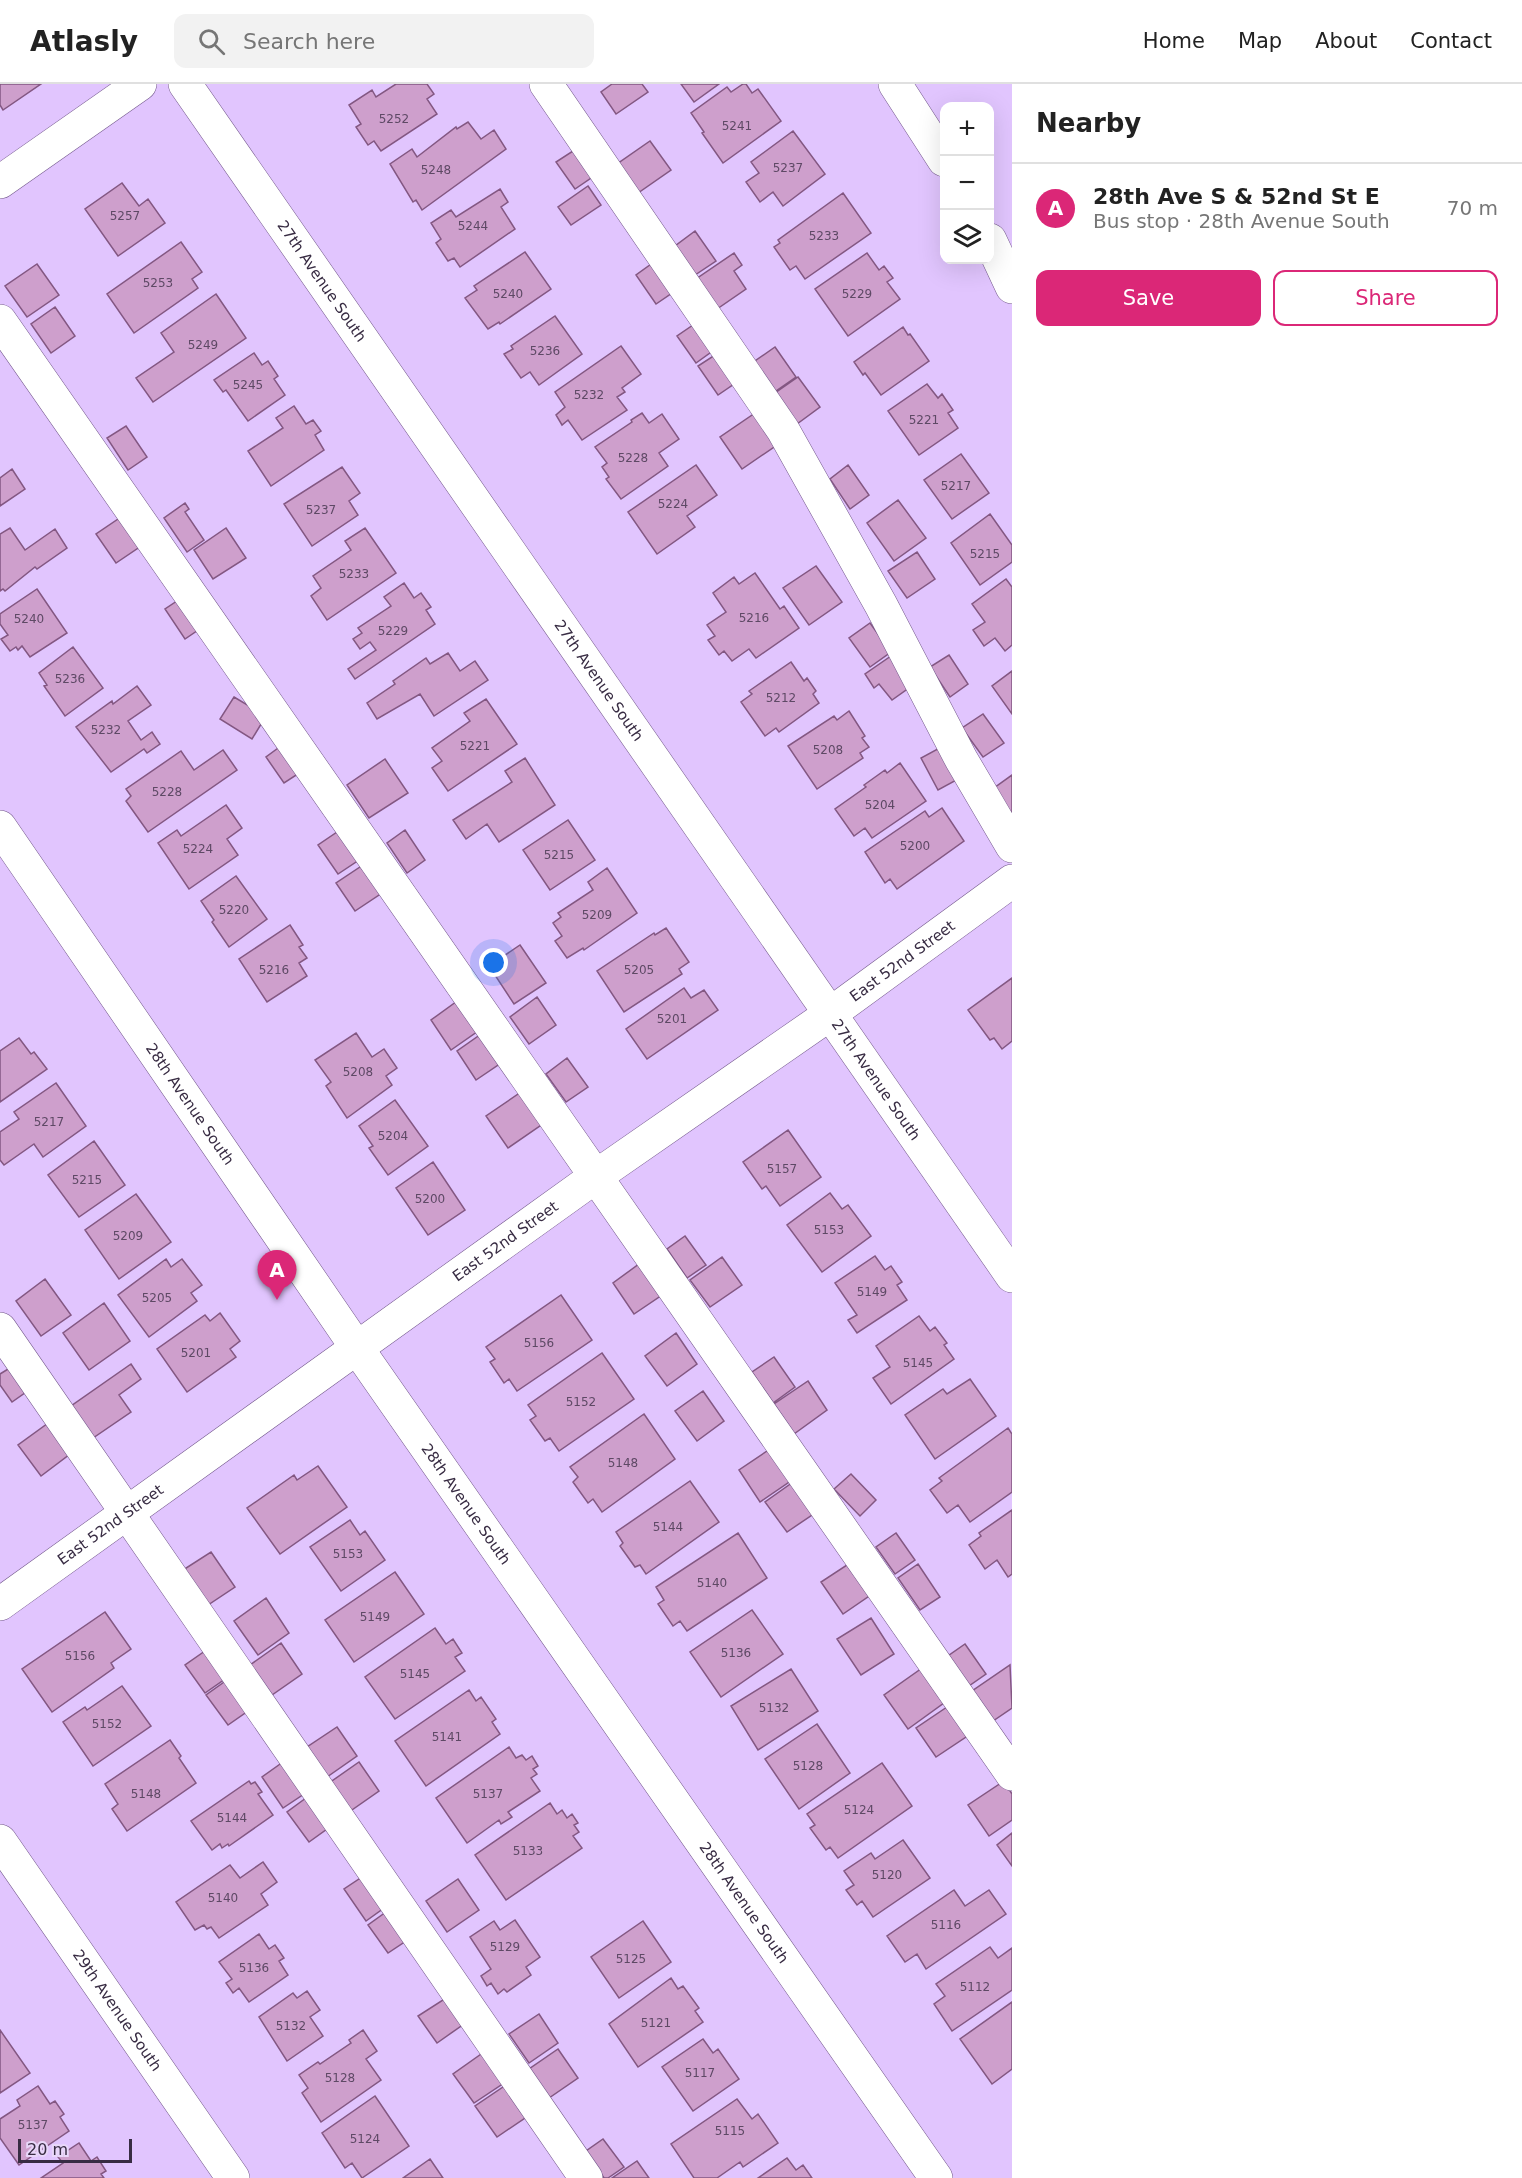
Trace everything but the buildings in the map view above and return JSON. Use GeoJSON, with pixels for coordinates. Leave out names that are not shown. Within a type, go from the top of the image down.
{"type":"FeatureCollection","features":[{"type":"Feature","properties":{"kind":"street"},"geometry":{"type":"LineString","coordinates":[[0,182],[140,84]]}},
{"type":"Feature","properties":{"kind":"street","name":"27th Avenue South"},"geometry":{"type":"LineString","coordinates":[[185,84],[1012,1276]]}},
{"type":"Feature","properties":{"kind":"street"},"geometry":{"type":"LineString","coordinates":[[546,84],[783,430],[881,605],[961,759],[1012,846]]}},
{"type":"Feature","properties":{"kind":"street"},"geometry":{"type":"LineString","coordinates":[[896,84],[942,156]]}},
{"type":"Feature","properties":{"kind":"street"},"geometry":{"type":"LineString","coordinates":[[994,249],[1012,287]]}},
{"type":"Feature","properties":{"kind":"street"},"geometry":{"type":"LineString","coordinates":[[0,321],[1012,1774]]}},
{"type":"Feature","properties":{"kind":"street","name":"28th Avenue South"},"geometry":{"type":"LineString","coordinates":[[0,827],[357,1348],[936,2178]]}},
{"type":"Feature","properties":{"kind":"street","name":"East 52nd Street"},"geometry":{"type":"LineString","coordinates":[[0,1604],[595,1177],[830,1014],[1012,881]]}},
{"type":"Feature","properties":{"kind":"street"},"geometry":{"type":"LineString","coordinates":[[0,1329],[586,2178]]}},
{"type":"Feature","properties":{"kind":"street","name":"29th Avenue South"},"geometry":{"type":"LineString","coordinates":[[0,1841],[233,2178]]}},
{"type":"Feature","properties":{"kind":"place","name":"28th Ave S & 52nd St E"},"geometry":{"type":"Point","coordinates":[277,1300]}}]}
